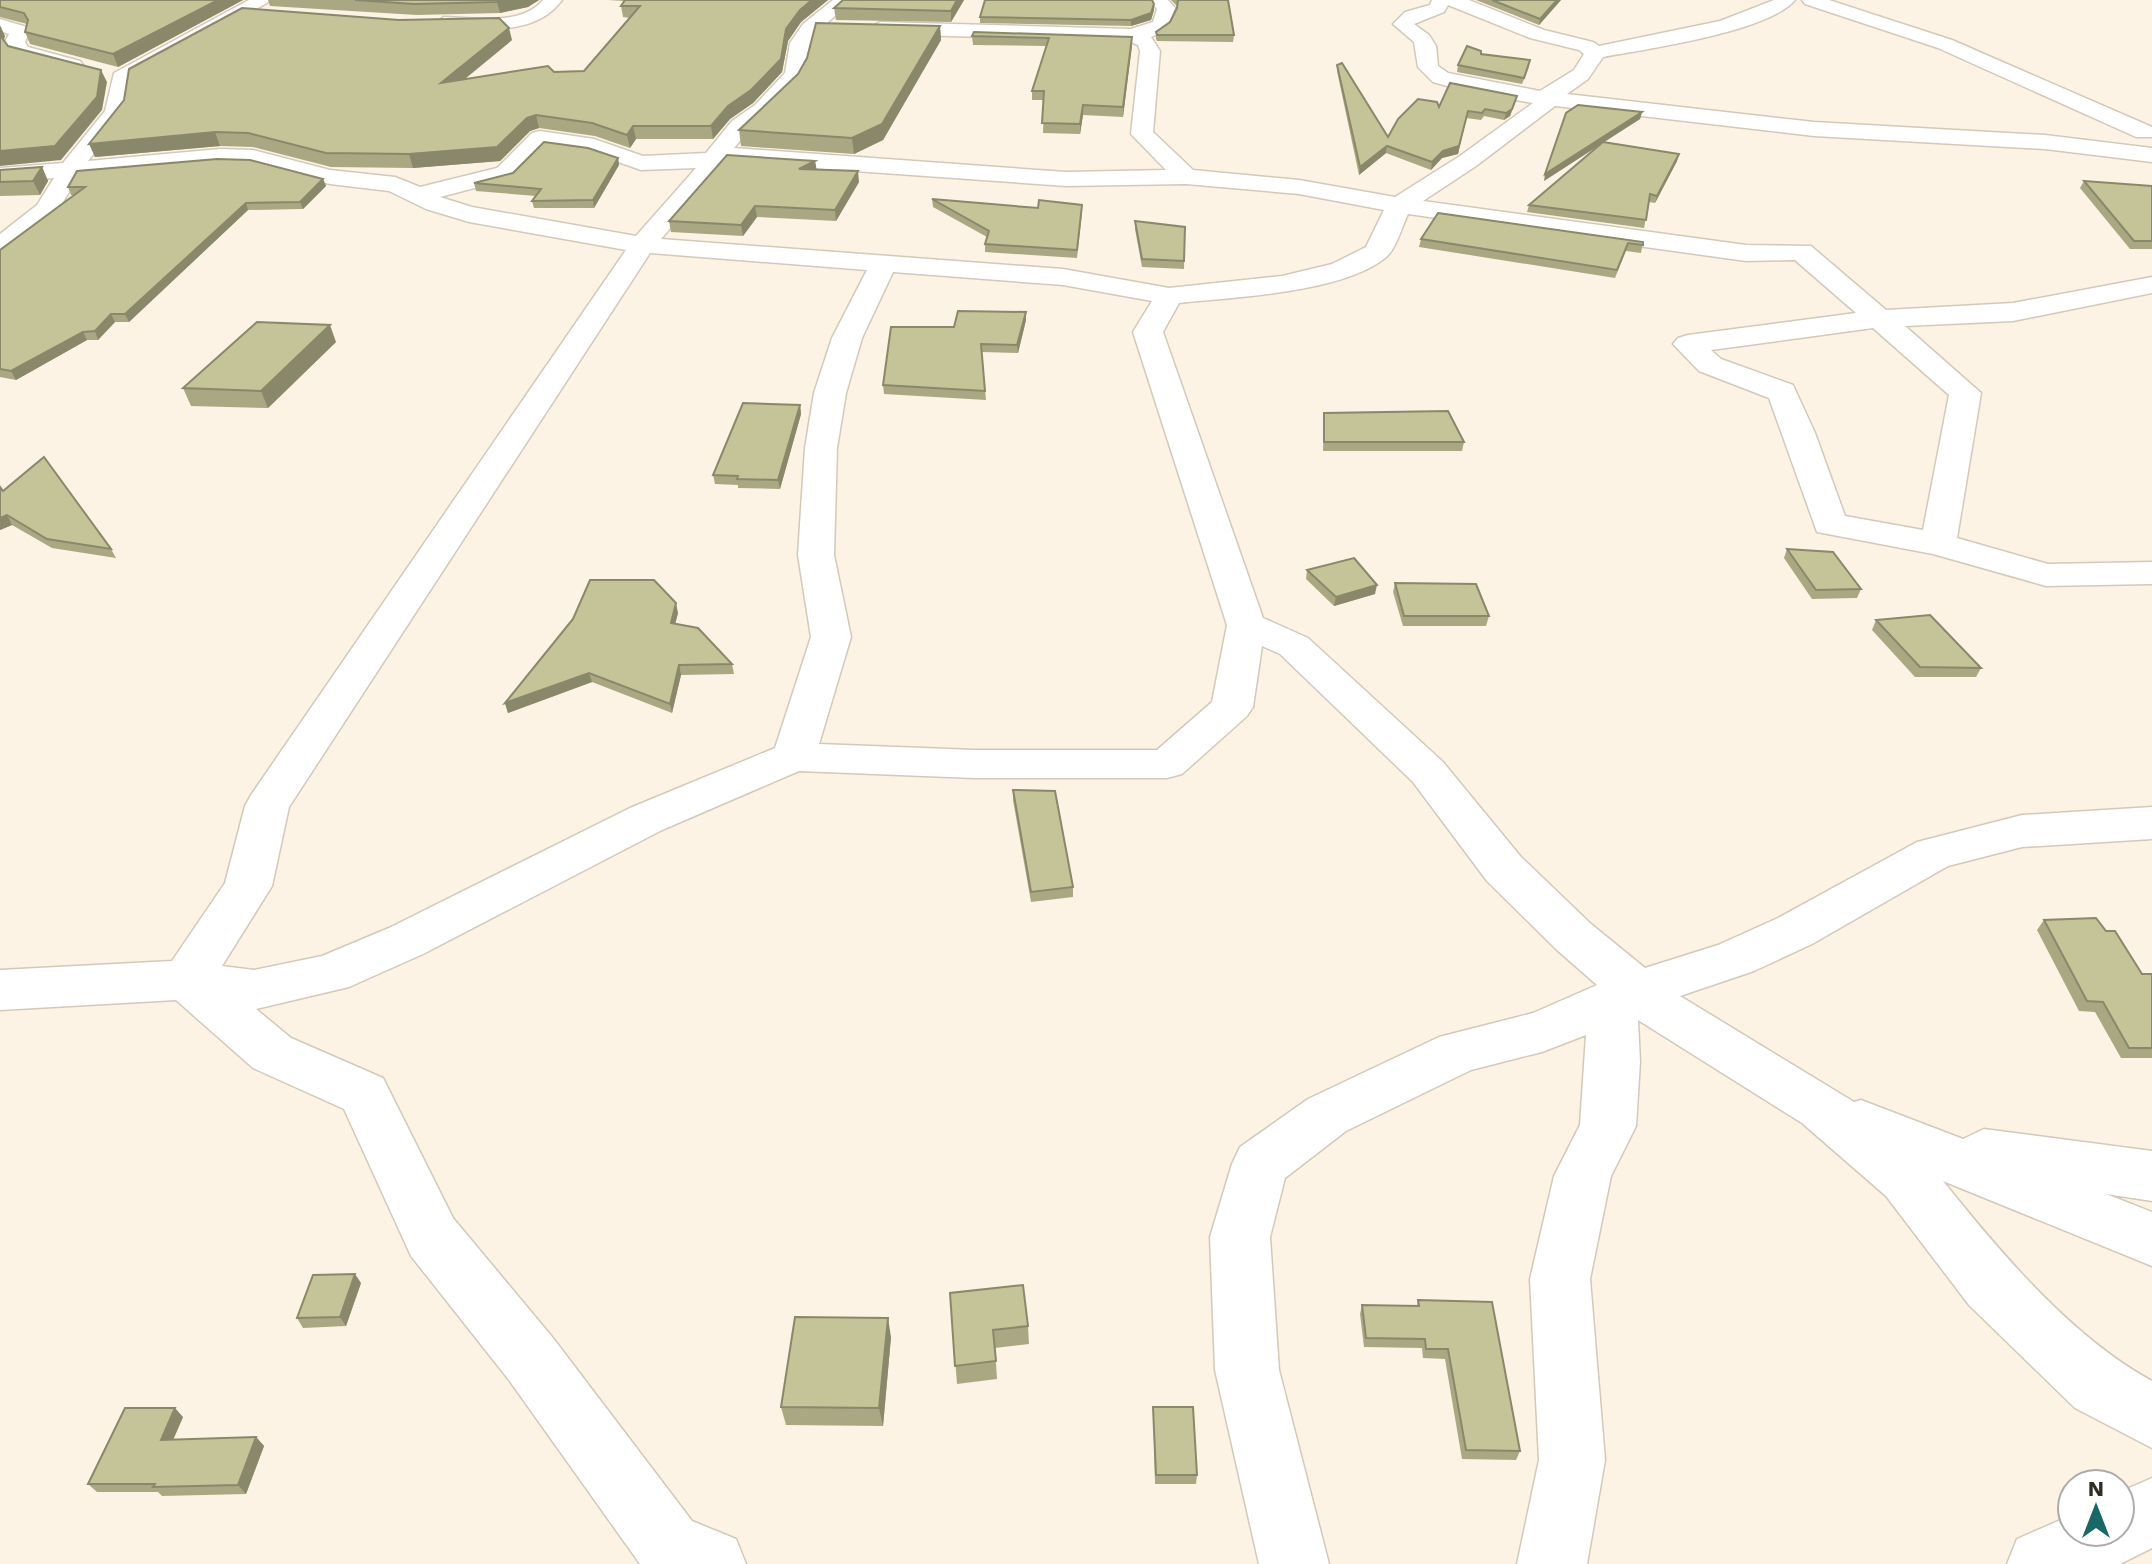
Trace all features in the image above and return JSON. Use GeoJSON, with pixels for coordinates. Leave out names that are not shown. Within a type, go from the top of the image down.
{"type":"FeatureCollection","features":[{"type":"Feature","properties":{"kind":"street"},"geometry":{"type":"LineString","coordinates":[[423,23],[494,23],[534,17],[548,10],[553,0]]}},
{"type":"Feature","properties":{"kind":"street"},"geometry":{"type":"LineString","coordinates":[[187,980],[248,886],[267,806],[642,245],[716,157],[795,74],[800,43],[837,21],[1131,35],[1156,31],[1164,23],[1166,8],[1158,0]]}},
{"type":"Feature","properties":{"kind":"street"},"geometry":{"type":"LineString","coordinates":[[1441,0],[1438,8],[1412,16],[1402,24],[1422,35],[1428,46],[1428,65],[1433,73],[1448,80],[1543,98],[1814,129],[2045,142],[2152,155]]}},
{"type":"Feature","properties":{"kind":"street"},"geometry":{"type":"LineString","coordinates":[[1453,0],[1537,34],[1586,46],[1595,53],[1695,34],[1769,11],[1786,0]]}},
{"type":"Feature","properties":{"kind":"street"},"geometry":{"type":"LineString","coordinates":[[1811,0],[1945,44],[2144,132]]}},
{"type":"Feature","properties":{"kind":"street"},"geometry":{"type":"LineString","coordinates":[[0,25],[20,31],[15,42],[21,51],[104,72],[263,9]]}},
{"type":"Feature","properties":{"kind":"street"},"geometry":{"type":"LineString","coordinates":[[1131,35],[1146,42],[1150,51],[1142,134],[1186,177]]}},
{"type":"Feature","properties":{"kind":"street"},"geometry":{"type":"LineString","coordinates":[[1543,98],[1568,85],[1592,63],[1595,53]]}},
{"type":"Feature","properties":{"kind":"street"},"geometry":{"type":"LineString","coordinates":[[0,247],[46,210],[72,167],[116,111],[104,72]]}},
{"type":"Feature","properties":{"kind":"street"},"geometry":{"type":"LineString","coordinates":[[0,175],[220,156],[253,157],[330,177],[395,184],[435,204],[469,214],[642,245],[1063,277],[1169,296],[1282,284],[1341,270],[1377,252],[1399,205],[1468,161],[1546,103],[1543,98]]}},
{"type":"Feature","properties":{"kind":"street"},"geometry":{"type":"LineString","coordinates":[[417,195],[505,173],[540,138],[594,146],[641,163],[716,157],[1066,179],[1186,177],[1299,187],[1399,205],[1746,253],[1802,252],[1965,393],[1938,544]]}},
{"type":"Feature","properties":{"kind":"street"},"geometry":{"type":"LineString","coordinates":[[794,757],[831,637],[816,555],[821,448],[830,393],[847,338],[884,263]]}},
{"type":"Feature","properties":{"kind":"street"},"geometry":{"type":"LineString","coordinates":[[2152,285],[2013,312],[1878,319],[1688,344],[1710,365],[1782,392],[1830,524],[1938,544],[2046,575],[2152,573]]}},
{"type":"Feature","properties":{"kind":"street"},"geometry":{"type":"LineString","coordinates":[[0,990],[187,980],[254,990],[331,973],[406,941],[646,819],[794,757],[974,764],[1167,764],[1232,707],[1246,625],[1148,332],[1169,296]]}},
{"type":"Feature","properties":{"kind":"street"},"geometry":{"type":"LineString","coordinates":[[1246,625],[1294,646],[1428,772],[1504,869],[1574,937],[1624,996],[1658,1008],[1821,1107],[1906,1178],[1990,1285],[2098,1386],[2152,1416]]}},
{"type":"Feature","properties":{"kind":"street"},"geometry":{"type":"LineString","coordinates":[[1294,1564],[1247,1370],[1240,1237],[1260,1164],[1327,1115],[1458,1052],[1542,1031],[1624,996],[1736,958],[1783,937],[1933,854],[2022,831],[2152,823]]}},
{"type":"Feature","properties":{"kind":"street"},"geometry":{"type":"LineString","coordinates":[[187,980],[272,1053],[364,1094],[432,1237],[531,1359],[668,1545],[711,1564]]}},
{"type":"Feature","properties":{"kind":"street"},"geometry":{"type":"LineString","coordinates":[[1552,1564],[1572,1460],[1560,1279],[1583,1176],[1608,1126],[1613,1062],[1624,996]]}},
{"type":"Feature","properties":{"kind":"street"},"geometry":{"type":"LineString","coordinates":[[1821,1107],[2152,1239]]}},
{"type":"Feature","properties":{"kind":"street"},"geometry":{"type":"LineString","coordinates":[[1902,1139],[2071,1167],[2152,1176]]}},
{"type":"Feature","properties":{"kind":"street"},"geometry":{"type":"LineString","coordinates":[[2042,1564],[2077,1548]]}},
{"type":"Feature","properties":{"kind":"building"},"geometry":{"type":"Polygon","coordinates":[[[0,0],[218,0],[113,54],[25,32],[28,20],[24,13],[0,7],[0,0]]]}},
{"type":"Feature","properties":{"kind":"building"},"geometry":{"type":"Polygon","coordinates":[[[355,0],[505,0],[414,4],[355,0]]]}},
{"type":"Feature","properties":{"kind":"building"},"geometry":{"type":"Polygon","coordinates":[[[625,0],[812,0],[786,29],[781,59],[751,90],[728,106],[711,126],[633,126],[627,135],[592,123],[536,115],[527,118],[497,147],[409,154],[326,153],[248,133],[215,132],[89,144],[124,100],[129,69],[242,8],[399,20],[499,18],[509,28],[441,83],[548,66],[554,72],[584,71],[640,6],[621,6],[625,0]]]}},
{"type":"Feature","properties":{"kind":"building"},"geometry":{"type":"Polygon","coordinates":[[[843,0],[957,0],[951,11],[834,8],[843,0]]]}},
{"type":"Feature","properties":{"kind":"building"},"geometry":{"type":"Polygon","coordinates":[[[985,0],[1152,0],[1154,4],[1151,13],[1131,20],[980,17],[985,0]]]}},
{"type":"Feature","properties":{"kind":"building"},"geometry":{"type":"Polygon","coordinates":[[[1178,0],[1228,0],[1234,35],[1157,35],[1156,32],[1170,22],[1178,0]]]}},
{"type":"Feature","properties":{"kind":"building"},"geometry":{"type":"Polygon","coordinates":[[[1492,0],[1557,0],[1540,19],[1492,0]]]}},
{"type":"Feature","properties":{"kind":"building"},"geometry":{"type":"Polygon","coordinates":[[[816,23],[940,26],[882,124],[852,138],[739,130],[798,74],[807,58],[816,23]]]}},
{"type":"Feature","properties":{"kind":"building"},"geometry":{"type":"Polygon","coordinates":[[[974,32],[1132,37],[1123,107],[1083,105],[1080,124],[1042,123],[1044,91],[1032,91],[1049,38],[972,36],[974,32]]]}},
{"type":"Feature","properties":{"kind":"building"},"geometry":{"type":"Polygon","coordinates":[[[0,35],[8,46],[101,70],[97,97],[55,146],[0,151],[0,35]]]}},
{"type":"Feature","properties":{"kind":"building"},"geometry":{"type":"Polygon","coordinates":[[[1467,46],[1481,51],[1481,54],[1530,60],[1524,78],[1458,65],[1467,46]]]}},
{"type":"Feature","properties":{"kind":"building"},"geometry":{"type":"Polygon","coordinates":[[[1342,63],[1388,137],[1398,119],[1418,99],[1437,102],[1439,107],[1450,83],[1517,96],[1512,109],[1506,113],[1485,109],[1482,113],[1468,111],[1459,146],[1443,151],[1432,162],[1387,146],[1360,167],[1337,65],[1342,63]]]}},
{"type":"Feature","properties":{"kind":"building"},"geometry":{"type":"Polygon","coordinates":[[[1578,105],[1642,112],[1545,174],[1566,113],[1578,105]]]}},
{"type":"Feature","properties":{"kind":"building"},"geometry":{"type":"Polygon","coordinates":[[[544,142],[588,148],[618,158],[593,200],[532,201],[541,189],[474,183],[513,173],[544,142]]]}},
{"type":"Feature","properties":{"kind":"building"},"geometry":{"type":"Polygon","coordinates":[[[1603,142],[1679,154],[1657,196],[1650,194],[1646,220],[1529,205],[1603,142]]]}},
{"type":"Feature","properties":{"kind":"building"},"geometry":{"type":"Polygon","coordinates":[[[727,155],[815,161],[799,169],[858,171],[835,210],[755,206],[741,225],[669,221],[727,155]]]}},
{"type":"Feature","properties":{"kind":"building"},"geometry":{"type":"Polygon","coordinates":[[[217,159],[250,160],[323,179],[300,202],[246,203],[125,314],[111,314],[95,331],[83,332],[11,371],[0,369],[0,250],[85,187],[68,187],[77,171],[217,159]]]}},
{"type":"Feature","properties":{"kind":"building"},"geometry":{"type":"Polygon","coordinates":[[[42,167],[33,181],[0,182],[0,170],[42,167]]]}},
{"type":"Feature","properties":{"kind":"building"},"geometry":{"type":"Polygon","coordinates":[[[2084,181],[2152,186],[2152,241],[2134,241],[2084,181]]]}},
{"type":"Feature","properties":{"kind":"building"},"geometry":{"type":"Polygon","coordinates":[[[932,199],[1038,208],[1039,200],[1082,205],[1077,250],[985,244],[989,231],[932,199]]]}},
{"type":"Feature","properties":{"kind":"building"},"geometry":{"type":"Polygon","coordinates":[[[1438,213],[1643,242],[1643,245],[1628,243],[1617,270],[1421,239],[1438,213]]]}},
{"type":"Feature","properties":{"kind":"building"},"geometry":{"type":"Polygon","coordinates":[[[1135,221],[1185,227],[1184,261],[1142,259],[1135,221]]]}},
{"type":"Feature","properties":{"kind":"building"},"geometry":{"type":"Polygon","coordinates":[[[958,311],[1026,312],[1017,345],[981,344],[985,391],[883,385],[891,327],[954,327],[958,311]]]}},
{"type":"Feature","properties":{"kind":"building"},"geometry":{"type":"Polygon","coordinates":[[[257,322],[330,325],[261,391],[183,388],[257,322]]]}},
{"type":"Feature","properties":{"kind":"building"},"geometry":{"type":"Polygon","coordinates":[[[743,403],[800,405],[778,480],[713,475],[743,403]]]}},
{"type":"Feature","properties":{"kind":"building"},"geometry":{"type":"Polygon","coordinates":[[[1448,411],[1464,442],[1324,442],[1324,413],[1448,411]]]}},
{"type":"Feature","properties":{"kind":"building"},"geometry":{"type":"Polygon","coordinates":[[[44,457],[111,549],[47,539],[7,515],[0,518],[0,487],[3,491],[44,457]]]}},
{"type":"Feature","properties":{"kind":"building"},"geometry":{"type":"Polygon","coordinates":[[[1787,549],[1833,552],[1861,589],[1816,590],[1787,549]]]}},
{"type":"Feature","properties":{"kind":"building"},"geometry":{"type":"Polygon","coordinates":[[[1354,558],[1377,585],[1336,597],[1307,570],[1354,558]]]}},
{"type":"Feature","properties":{"kind":"building"},"geometry":{"type":"Polygon","coordinates":[[[590,580],[654,580],[676,603],[671,623],[698,628],[732,664],[679,665],[670,704],[589,673],[505,703],[573,619],[590,580]]]}},
{"type":"Feature","properties":{"kind":"building"},"geometry":{"type":"Polygon","coordinates":[[[1395,583],[1476,584],[1489,616],[1404,616],[1395,583]]]}},
{"type":"Feature","properties":{"kind":"building"},"geometry":{"type":"Polygon","coordinates":[[[1930,615],[1981,668],[1920,667],[1876,620],[1930,615]]]}},
{"type":"Feature","properties":{"kind":"building"},"geometry":{"type":"Polygon","coordinates":[[[1013,790],[1055,791],[1073,887],[1031,892],[1013,790]]]}},
{"type":"Feature","properties":{"kind":"building"},"geometry":{"type":"Polygon","coordinates":[[[2096,918],[2106,931],[2115,931],[2142,974],[2152,974],[2152,1048],[2129,1048],[2103,1002],[2087,1001],[2044,920],[2096,918]]]}},
{"type":"Feature","properties":{"kind":"building"},"geometry":{"type":"Polygon","coordinates":[[[355,1274],[340,1317],[297,1318],[313,1275],[355,1274]]]}},
{"type":"Feature","properties":{"kind":"building"},"geometry":{"type":"Polygon","coordinates":[[[1023,1285],[1028,1326],[993,1330],[996,1361],[955,1366],[950,1293],[1023,1285]]]}},
{"type":"Feature","properties":{"kind":"building"},"geometry":{"type":"Polygon","coordinates":[[[1418,1300],[1492,1302],[1520,1451],[1466,1450],[1448,1349],[1426,1349],[1425,1339],[1366,1338],[1362,1305],[1419,1306],[1418,1300]]]}},
{"type":"Feature","properties":{"kind":"building"},"geometry":{"type":"Polygon","coordinates":[[[795,1317],[888,1318],[879,1408],[781,1407],[795,1317]]]}},
{"type":"Feature","properties":{"kind":"building"},"geometry":{"type":"Polygon","coordinates":[[[1153,1407],[1193,1407],[1197,1475],[1156,1475],[1153,1407]]]}},
{"type":"Feature","properties":{"kind":"building"},"geometry":{"type":"Polygon","coordinates":[[[125,1408],[175,1408],[161,1440],[256,1437],[238,1485],[153,1487],[155,1484],[88,1484],[125,1408]]]}}]}
